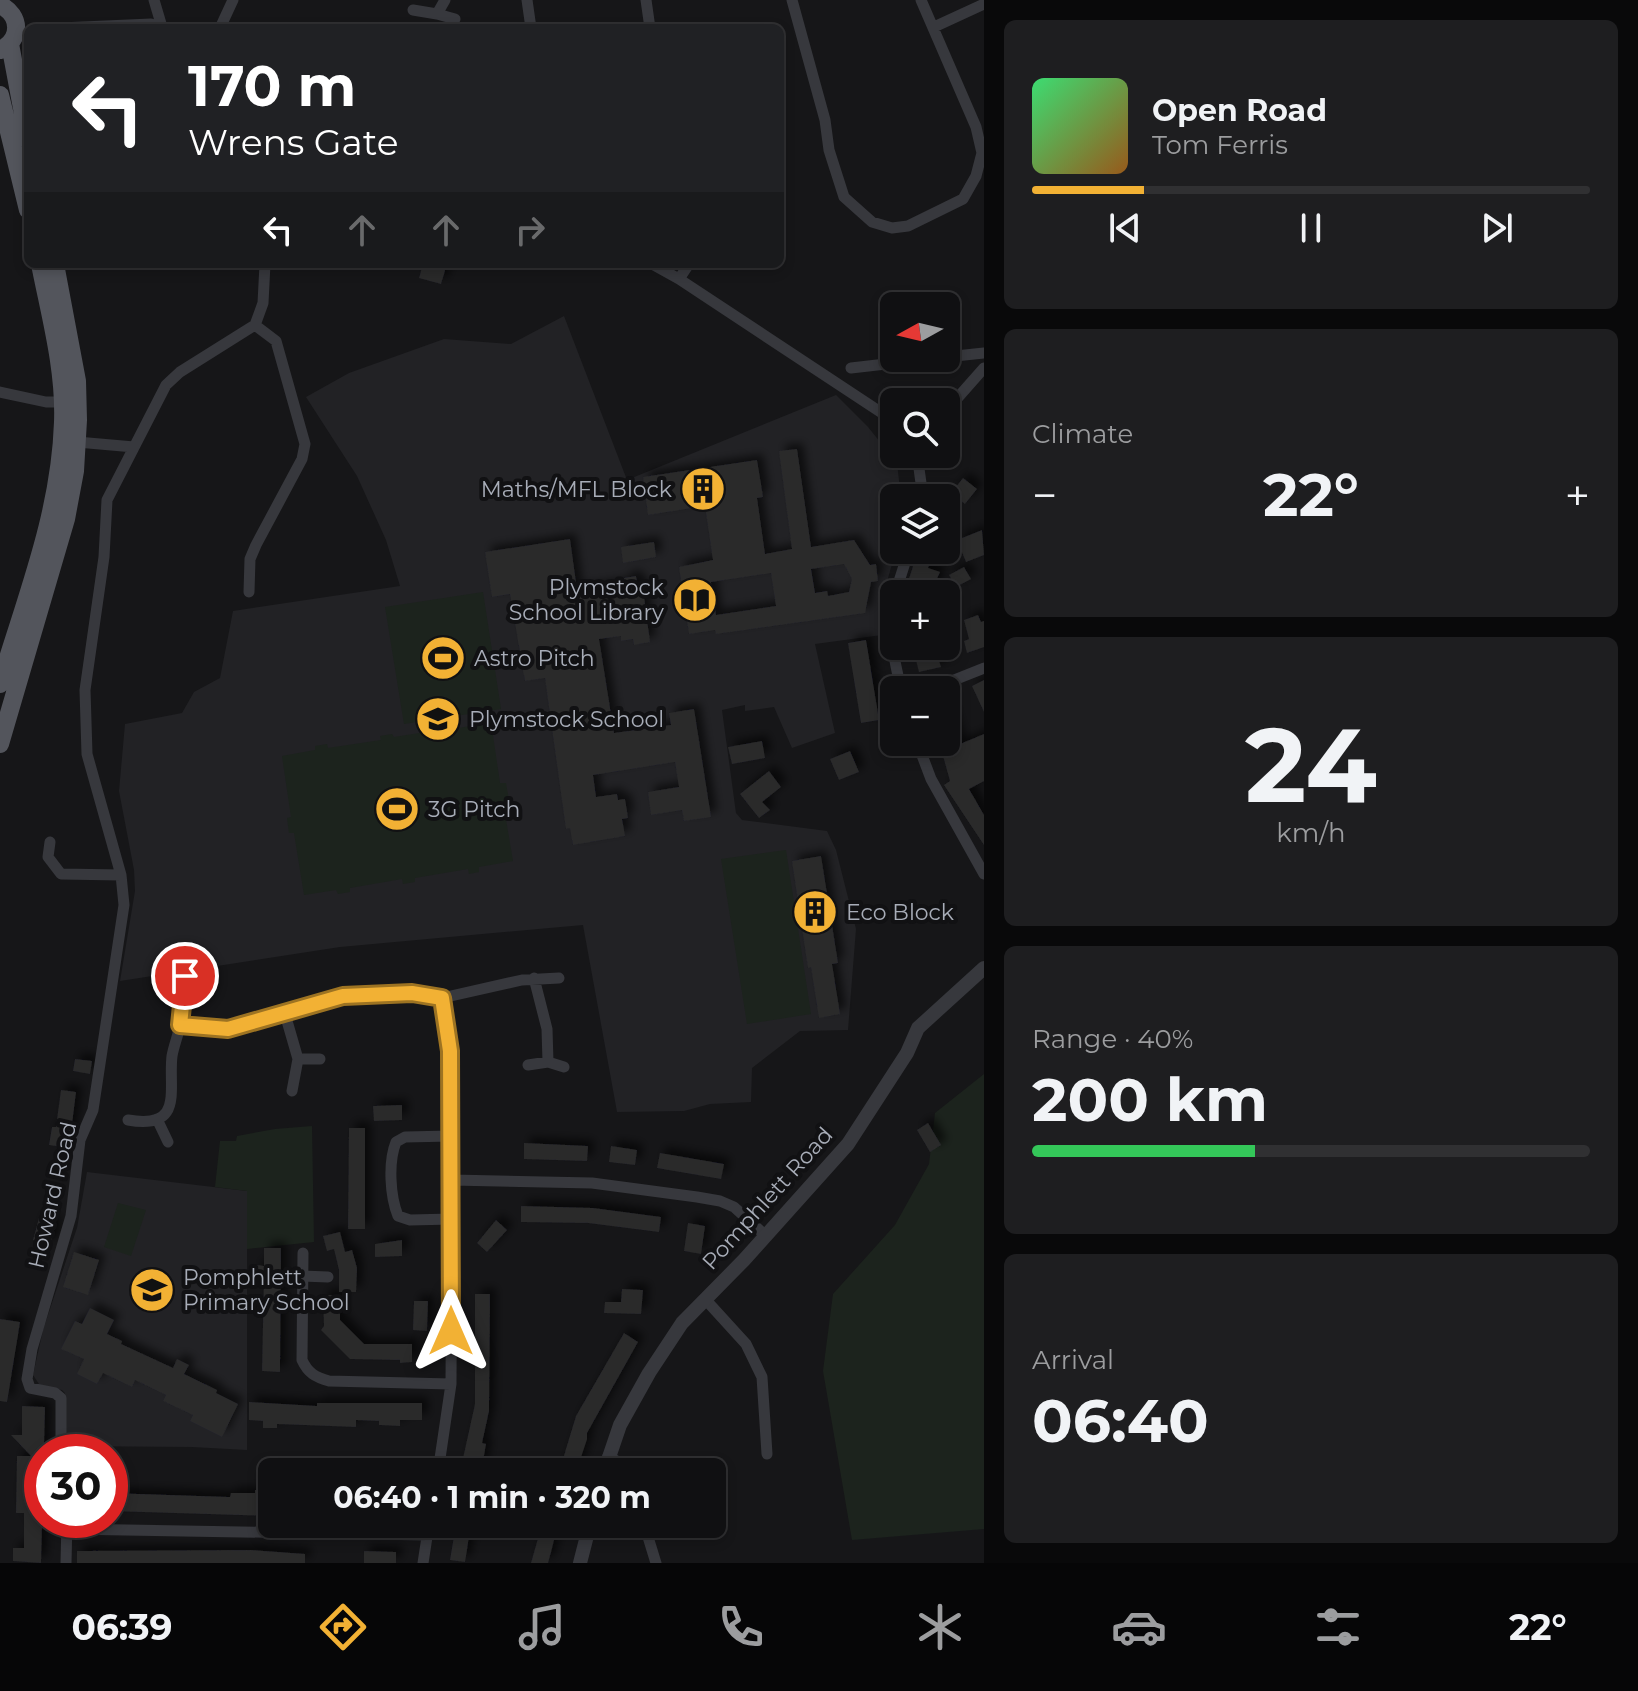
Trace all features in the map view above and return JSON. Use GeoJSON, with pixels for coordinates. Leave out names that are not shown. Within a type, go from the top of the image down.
{"type":"FeatureCollection","features":[{"type":"Feature","properties":{"kind":"main road"},"geometry":{"type":"LineString","coordinates":[[5,5],[15,16],[14,38],[24,111]]}},
{"type":"Feature","properties":{"kind":"main road"},"geometry":{"type":"LineString","coordinates":[[0,95],[24,194]]}},
{"type":"Feature","properties":{"kind":"main road"},"geometry":{"type":"LineString","coordinates":[[0,684],[54,510],[59,475],[63,402],[56,342],[41,268]]}},
{"type":"Feature","properties":{"kind":"main road"},"geometry":{"type":"LineString","coordinates":[[0,744],[66,519],[77,442],[77,381],[56,268]]}},
{"type":"Feature","properties":{"kind":"street"},"geometry":{"type":"LineString","coordinates":[[154,0],[162,24]]}},
{"type":"Feature","properties":{"kind":"street"},"geometry":{"type":"LineString","coordinates":[[222,24],[233,0]]}},
{"type":"Feature","properties":{"kind":"street"},"geometry":{"type":"LineString","coordinates":[[437,14],[445,0]]}},
{"type":"Feature","properties":{"kind":"street"},"geometry":{"type":"LineString","coordinates":[[527,0],[530,24]]}},
{"type":"Feature","properties":{"kind":"street"},"geometry":{"type":"LineString","coordinates":[[646,0],[649,24]]}},
{"type":"Feature","properties":{"kind":"street"},"geometry":{"type":"LineString","coordinates":[[792,0],[825,120],[829,150],[844,197],[872,222],[892,228],[908,226],[963,199],[976,176],[982,153],[976,127],[921,0]]}},
{"type":"Feature","properties":{"kind":"street"},"geometry":{"type":"LineString","coordinates":[[934,27],[984,4]]}},
{"type":"Feature","properties":{"kind":"street"},"geometry":{"type":"LineString","coordinates":[[413,10],[455,19]]}},
{"type":"Feature","properties":{"kind":"street"},"geometry":{"type":"LineString","coordinates":[[249,592],[250,559],[302,459],[305,444],[276,341],[255,325],[263,303],[265,268]]}},
{"type":"Feature","properties":{"kind":"street"},"geometry":{"type":"LineString","coordinates":[[659,268],[880,412]]}},
{"type":"Feature","properties":{"kind":"street"},"geometry":{"type":"LineString","coordinates":[[679,279],[686,268]]}},
{"type":"Feature","properties":{"kind":"street","name":"Howard Road"},"geometry":{"type":"LineString","coordinates":[[61,1434],[61,1398],[55,1393],[30,1388],[27,1379],[36,1334],[71,1216],[80,1140],[93,1110],[124,905],[121,875],[87,754],[85,690],[104,557],[107,500],[166,385],[180,372],[255,325]]}},
{"type":"Feature","properties":{"kind":"street"},"geometry":{"type":"LineString","coordinates":[[960,356],[984,353]]}},
{"type":"Feature","properties":{"kind":"street"},"geometry":{"type":"LineString","coordinates":[[851,368],[880,365]]}},
{"type":"Feature","properties":{"kind":"street"},"geometry":{"type":"LineString","coordinates":[[960,395],[984,368]]}},
{"type":"Feature","properties":{"kind":"street"},"geometry":{"type":"LineString","coordinates":[[0,392],[46,402],[63,402]]}},
{"type":"Feature","properties":{"kind":"street"},"geometry":{"type":"LineString","coordinates":[[77,442],[134,447]]}},
{"type":"Feature","properties":{"kind":"street"},"geometry":{"type":"LineString","coordinates":[[960,679],[984,668]]}},
{"type":"Feature","properties":{"kind":"street"},"geometry":{"type":"LineString","coordinates":[[922,756],[931,779],[984,874]]}},
{"type":"Feature","properties":{"kind":"street"},"geometry":{"type":"LineString","coordinates":[[50,842],[48,857],[61,874],[121,875]]}},
{"type":"Feature","properties":{"kind":"street","name":"Pomphlett Road"},"geometry":{"type":"LineString","coordinates":[[608,1456],[620,1425],[682,1323],[766,1236],[848,1144],[907,1053],[918,1028],[984,968]]}},
{"type":"Feature","properties":{"kind":"street"},"geometry":{"type":"LineString","coordinates":[[128,1120],[144,1123],[157,1119],[170,1108],[173,1097],[171,1068],[180,1025],[185,976]]}},
{"type":"Feature","properties":{"kind":"street"},"geometry":{"type":"LineString","coordinates":[[180,1025],[228,1029],[343,996],[412,993],[442,998],[534,978],[559,978]]}},
{"type":"Feature","properties":{"kind":"street"},"geometry":{"type":"LineString","coordinates":[[534,978],[547,1029],[548,1062]]}},
{"type":"Feature","properties":{"kind":"street"},"geometry":{"type":"LineString","coordinates":[[440,1458],[451,1384],[452,1219],[450,1051],[442,998]]}},
{"type":"Feature","properties":{"kind":"street"},"geometry":{"type":"LineString","coordinates":[[285,1014],[298,1059],[292,1091]]}},
{"type":"Feature","properties":{"kind":"street"},"geometry":{"type":"LineString","coordinates":[[298,1059],[320,1059]]}},
{"type":"Feature","properties":{"kind":"street"},"geometry":{"type":"LineString","coordinates":[[528,1065],[548,1062],[564,1067]]}},
{"type":"Feature","properties":{"kind":"street"},"geometry":{"type":"LineString","coordinates":[[157,1119],[168,1142]]}},
{"type":"Feature","properties":{"kind":"street"},"geometry":{"type":"LineString","coordinates":[[451,1136],[405,1137],[396,1142],[392,1152],[393,1204],[398,1216],[410,1220],[452,1219]]}},
{"type":"Feature","properties":{"kind":"street"},"geometry":{"type":"LineString","coordinates":[[452,1180],[592,1183],[720,1201],[734,1207],[766,1236]]}},
{"type":"Feature","properties":{"kind":"street"},"geometry":{"type":"LineString","coordinates":[[303,1253],[302,1360],[315,1377],[329,1381],[451,1384]]}},
{"type":"Feature","properties":{"kind":"street"},"geometry":{"type":"LineString","coordinates":[[302,1276],[328,1277]]}},
{"type":"Feature","properties":{"kind":"street"},"geometry":{"type":"LineString","coordinates":[[705,1299],[746,1344],[762,1377],[767,1454]]}},
{"type":"Feature","properties":{"kind":"street"},"geometry":{"type":"LineString","coordinates":[[128,1525],[258,1527]]}},
{"type":"Feature","properties":{"kind":"street"},"geometry":{"type":"LineString","coordinates":[[66,1563],[67,1538]]}},
{"type":"Feature","properties":{"kind":"street"},"geometry":{"type":"LineString","coordinates":[[423,1563],[427,1538]]}},
{"type":"Feature","properties":{"kind":"street"},"geometry":{"type":"LineString","coordinates":[[580,1563],[586,1538]]}},
{"type":"Feature","properties":{"kind":"street"},"geometry":{"type":"LineString","coordinates":[[648,1538],[656,1563]]}},
{"type":"Feature","properties":{"kind":"shaded area","name":"Plymstock School"},"geometry":{"type":"Polygon","coordinates":[[[564,316],[627,480],[836,395],[880,442],[880,468],[898,468],[899,484],[880,484],[880,564],[892,564],[888,580],[880,580],[880,635],[815,644],[835,733],[792,748],[774,707],[745,711],[745,705],[722,710],[736,813],[742,820],[827,831],[836,850],[856,929],[848,1030],[800,1031],[752,1068],[751,1102],[710,1104],[684,1111],[617,1112],[583,925],[340,947],[120,981],[135,891],[119,791],[125,724],[182,713],[194,692],[220,678],[233,611],[400,586],[386,540],[357,476],[306,397],[349,373],[444,339],[511,344],[564,316]]]}},
{"type":"Feature","properties":{"kind":"shaded area","name":"Astro Pitch"},"geometry":{"type":"Polygon","coordinates":[[[483,592],[501,709],[404,724],[385,607],[483,592]]]}},
{"type":"Feature","properties":{"kind":"shaded area","name":"3G Pitch"},"geometry":{"type":"Polygon","coordinates":[[[491,722],[500,783],[506,783],[509,800],[503,802],[513,861],[479,867],[479,872],[469,874],[468,869],[415,878],[415,882],[403,884],[402,879],[350,888],[350,892],[338,894],[336,890],[304,895],[294,833],[289,833],[287,818],[291,817],[282,756],[315,750],[315,746],[327,744],[328,748],[381,740],[380,736],[392,734],[394,737],[445,729],[445,725],[457,723],[459,728],[491,722]]]}},
{"type":"Feature","properties":{"kind":"shaded area"},"geometry":{"type":"Polygon","coordinates":[[[786,850],[811,1014],[747,1024],[721,859],[786,850]]]}},
{"type":"Feature","properties":{"kind":"shaded area"},"geometry":{"type":"Polygon","coordinates":[[[984,1074],[984,1529],[852,1540],[823,1371],[833,1294],[895,1225],[929,1164],[935,1113],[984,1074]]]}},
{"type":"Feature","properties":{"kind":"shaded area"},"geometry":{"type":"Polygon","coordinates":[[[312,1126],[314,1242],[247,1249],[247,1191],[215,1187],[220,1141],[236,1141],[237,1136],[275,1129],[312,1126]]]}},
{"type":"Feature","properties":{"kind":"shaded area","name":"Pomphlett Primary School"},"geometry":{"type":"Polygon","coordinates":[[[87,1172],[247,1191],[247,1450],[128,1446],[128,1434],[65,1434],[65,1393],[41,1387],[33,1375],[43,1330],[77,1228],[87,1172]]]}},
{"type":"Feature","properties":{"kind":"shaded area"},"geometry":{"type":"Polygon","coordinates":[[[118,1203],[146,1210],[131,1256],[104,1247],[118,1203]]]}},
{"type":"Feature","properties":{"kind":"building"},"geometry":{"type":"Polygon","coordinates":[[[422,268],[446,268],[441,284],[419,278],[422,268]]]}},
{"type":"Feature","properties":{"kind":"building"},"geometry":{"type":"Polygon","coordinates":[[[797,449],[811,547],[854,540],[870,565],[876,564],[878,581],[871,582],[865,613],[716,634],[715,630],[689,634],[679,567],[713,560],[705,506],[648,515],[643,477],[757,460],[763,497],[757,498],[765,554],[792,549],[779,451],[797,449]],[[844,564],[811,569],[815,593],[827,591],[828,596],[849,592],[852,579],[844,564]],[[771,573],[711,582],[716,615],[776,606],[771,573]]]}},
{"type":"Feature","properties":{"kind":"building"},"geometry":{"type":"Polygon","coordinates":[[[963,478],[977,489],[965,504],[960,500],[958,484],[963,478]]]}},
{"type":"Feature","properties":{"kind":"building"},"geometry":{"type":"Polygon","coordinates":[[[982,530],[984,555],[966,562],[960,539],[982,530]]]}},
{"type":"Feature","properties":{"kind":"building"},"geometry":{"type":"Polygon","coordinates":[[[570,539],[577,590],[625,583],[624,578],[636,576],[643,589],[650,642],[634,645],[633,639],[621,641],[621,636],[599,639],[614,733],[671,725],[669,713],[694,709],[711,817],[684,821],[682,810],[651,815],[648,792],[679,787],[675,762],[593,775],[596,797],[617,794],[618,800],[625,799],[628,818],[622,819],[625,836],[573,845],[570,828],[566,829],[545,678],[525,681],[510,594],[492,597],[485,552],[570,539]]]}},
{"type":"Feature","properties":{"kind":"building"},"geometry":{"type":"Polygon","coordinates":[[[654,542],[656,557],[623,563],[621,547],[654,542]]]}},
{"type":"Feature","properties":{"kind":"building"},"geometry":{"type":"Polygon","coordinates":[[[914,564],[930,564],[928,568],[940,572],[936,580],[909,580],[914,564]]]}},
{"type":"Feature","properties":{"kind":"building"},"geometry":{"type":"Polygon","coordinates":[[[964,567],[971,579],[960,585],[960,580],[952,580],[949,575],[964,567]]]}},
{"type":"Feature","properties":{"kind":"building"},"geometry":{"type":"Polygon","coordinates":[[[978,615],[981,622],[984,621],[984,647],[967,653],[964,641],[969,639],[964,620],[978,615]]]}},
{"type":"Feature","properties":{"kind":"building"},"geometry":{"type":"Polygon","coordinates":[[[866,640],[879,720],[861,723],[848,643],[866,640]]]}},
{"type":"Feature","properties":{"kind":"building"},"geometry":{"type":"Polygon","coordinates":[[[916,660],[939,660],[941,667],[919,672],[916,660]]]}},
{"type":"Feature","properties":{"kind":"building"},"geometry":{"type":"Polygon","coordinates":[[[984,680],[984,712],[972,686],[984,680]]]}},
{"type":"Feature","properties":{"kind":"building"},"geometry":{"type":"Polygon","coordinates":[[[984,734],[984,781],[969,789],[984,815],[984,845],[944,785],[950,781],[943,756],[960,756],[960,744],[984,734]]]}},
{"type":"Feature","properties":{"kind":"building"},"geometry":{"type":"Polygon","coordinates":[[[762,741],[765,758],[732,764],[728,747],[762,741]]]}},
{"type":"Feature","properties":{"kind":"building"},"geometry":{"type":"Polygon","coordinates":[[[850,751],[859,772],[839,780],[830,759],[850,751]]]}},
{"type":"Feature","properties":{"kind":"building"},"geometry":{"type":"Polygon","coordinates":[[[769,771],[781,787],[762,802],[770,810],[759,818],[740,794],[769,771]]]}},
{"type":"Feature","properties":{"kind":"building","name":"Eco Block"},"geometry":{"type":"Polygon","coordinates":[[[821,856],[838,963],[832,964],[840,1014],[819,1018],[792,861],[821,856]]]}},
{"type":"Feature","properties":{"kind":"building"},"geometry":{"type":"Polygon","coordinates":[[[75,1059],[92,1061],[90,1074],[73,1071],[75,1059]]]}},
{"type":"Feature","properties":{"kind":"building"},"geometry":{"type":"Polygon","coordinates":[[[61,1090],[76,1092],[69,1148],[49,1145],[52,1127],[56,1127],[61,1090]]]}},
{"type":"Feature","properties":{"kind":"building"},"geometry":{"type":"Polygon","coordinates":[[[402,1105],[402,1120],[374,1121],[373,1106],[402,1105]]]}},
{"type":"Feature","properties":{"kind":"building"},"geometry":{"type":"Polygon","coordinates":[[[928,1123],[941,1145],[930,1152],[917,1130],[928,1123]]]}},
{"type":"Feature","properties":{"kind":"building"},"geometry":{"type":"Polygon","coordinates":[[[349,1128],[365,1128],[365,1229],[348,1229],[349,1128]]]}},
{"type":"Feature","properties":{"kind":"building"},"geometry":{"type":"Polygon","coordinates":[[[524,1143],[588,1146],[587,1161],[524,1159],[524,1143]]]}},
{"type":"Feature","properties":{"kind":"building"},"geometry":{"type":"Polygon","coordinates":[[[611,1146],[637,1150],[635,1165],[609,1162],[611,1146]]]}},
{"type":"Feature","properties":{"kind":"building"},"geometry":{"type":"Polygon","coordinates":[[[660,1153],[724,1164],[721,1179],[657,1168],[660,1153]]]}},
{"type":"Feature","properties":{"kind":"building"},"geometry":{"type":"Polygon","coordinates":[[[521,1206],[593,1208],[661,1217],[659,1232],[588,1223],[521,1222],[521,1206]]]}},
{"type":"Feature","properties":{"kind":"building"},"geometry":{"type":"Polygon","coordinates":[[[39,1218],[53,1222],[52,1226],[55,1227],[50,1245],[33,1240],[39,1218]]]}},
{"type":"Feature","properties":{"kind":"building"},"geometry":{"type":"Polygon","coordinates":[[[496,1220],[507,1230],[487,1252],[477,1243],[496,1220]]]}},
{"type":"Feature","properties":{"kind":"building"},"geometry":{"type":"Polygon","coordinates":[[[688,1223],[705,1226],[701,1254],[684,1251],[688,1223]]]}},
{"type":"Feature","properties":{"kind":"building"},"geometry":{"type":"Polygon","coordinates":[[[340,1232],[345,1252],[352,1250],[357,1268],[356,1292],[339,1292],[339,1270],[334,1249],[327,1251],[323,1236],[340,1232]]]}},
{"type":"Feature","properties":{"kind":"building"},"geometry":{"type":"Polygon","coordinates":[[[402,1240],[402,1256],[375,1257],[375,1244],[402,1240]]]}},
{"type":"Feature","properties":{"kind":"building"},"geometry":{"type":"Polygon","coordinates":[[[264,1248],[281,1248],[280,1372],[262,1371],[264,1276],[256,1276],[257,1265],[264,1266],[264,1248]]]}},
{"type":"Feature","properties":{"kind":"building"},"geometry":{"type":"Polygon","coordinates":[[[74,1252],[99,1260],[88,1295],[63,1287],[74,1252]]]}},
{"type":"Feature","properties":{"kind":"building"},"geometry":{"type":"Polygon","coordinates":[[[622,1289],[643,1290],[641,1314],[604,1313],[605,1302],[621,1302],[622,1289]]]}},
{"type":"Feature","properties":{"kind":"building"},"geometry":{"type":"Polygon","coordinates":[[[475,1294],[490,1294],[489,1411],[482,1443],[486,1444],[484,1458],[463,1458],[475,1404],[475,1294]]]}},
{"type":"Feature","properties":{"kind":"building"},"geometry":{"type":"Polygon","coordinates":[[[323,1295],[340,1295],[340,1320],[364,1344],[412,1344],[412,1362],[350,1359],[321,1330],[324,1326],[323,1295]]]}},
{"type":"Feature","properties":{"kind":"building"},"geometry":{"type":"Polygon","coordinates":[[[414,1301],[428,1301],[427,1331],[413,1330],[414,1301]]]}},
{"type":"Feature","properties":{"kind":"building"},"geometry":{"type":"Polygon","coordinates":[[[90,1308],[114,1320],[107,1334],[122,1341],[121,1344],[173,1368],[177,1359],[189,1365],[184,1374],[238,1404],[222,1437],[190,1421],[193,1415],[163,1401],[166,1395],[135,1380],[132,1387],[103,1373],[97,1384],[77,1374],[84,1359],[61,1349],[75,1321],[82,1324],[90,1308]]]}},
{"type":"Feature","properties":{"kind":"building"},"geometry":{"type":"Polygon","coordinates":[[[0,1319],[20,1322],[7,1402],[0,1401],[0,1319]]]}},
{"type":"Feature","properties":{"kind":"building"},"geometry":{"type":"Polygon","coordinates":[[[624,1333],[638,1342],[587,1433],[581,1458],[563,1458],[576,1416],[624,1333]]]}},
{"type":"Feature","properties":{"kind":"building"},"geometry":{"type":"Polygon","coordinates":[[[249,1402],[317,1406],[317,1403],[422,1403],[422,1420],[400,1420],[400,1426],[356,1420],[356,1427],[277,1424],[277,1428],[263,1428],[263,1421],[249,1420],[249,1402]]]}},
{"type":"Feature","properties":{"kind":"building"},"geometry":{"type":"Polygon","coordinates":[[[22,1406],[45,1407],[44,1434],[24,1434],[24,1449],[11,1435],[22,1435],[22,1406]]]}},
{"type":"Feature","properties":{"kind":"building"},"geometry":{"type":"Polygon","coordinates":[[[17,1456],[24,1456],[24,1513],[16,1513],[17,1456]]]}},
{"type":"Feature","properties":{"kind":"building"},"geometry":{"type":"Polygon","coordinates":[[[258,1490],[258,1516],[128,1512],[128,1494],[230,1497],[231,1493],[255,1493],[258,1490]]]}},
{"type":"Feature","properties":{"kind":"building"},"geometry":{"type":"Polygon","coordinates":[[[24,1538],[42,1538],[41,1563],[13,1561],[13,1548],[24,1548],[24,1538]]]}},
{"type":"Feature","properties":{"kind":"building"},"geometry":{"type":"Polygon","coordinates":[[[454,1538],[469,1538],[465,1562],[450,1560],[454,1538]]]}},
{"type":"Feature","properties":{"kind":"building"},"geometry":{"type":"Polygon","coordinates":[[[538,1538],[554,1538],[548,1563],[531,1563],[538,1538]]]}},
{"type":"Feature","properties":{"kind":"building"},"geometry":{"type":"Polygon","coordinates":[[[251,1550],[305,1554],[305,1563],[77,1563],[77,1551],[251,1550]]]}},
{"type":"Feature","properties":{"kind":"building"},"geometry":{"type":"Polygon","coordinates":[[[364,1551],[396,1552],[396,1563],[364,1563],[364,1551]]]}},
{"type":"Feature","properties":{"kind":"place","name":"Maths/MFL Block"},"geometry":{"type":"Point","coordinates":[703,489]}},
{"type":"Feature","properties":{"kind":"place","name":"Plymstock School Library"},"geometry":{"type":"Point","coordinates":[695,600]}},
{"type":"Feature","properties":{"kind":"place","name":"Astro Pitch"},"geometry":{"type":"Point","coordinates":[443,658]}},
{"type":"Feature","properties":{"kind":"place","name":"Plymstock School"},"geometry":{"type":"Point","coordinates":[438,719]}},
{"type":"Feature","properties":{"kind":"place","name":"3G Pitch"},"geometry":{"type":"Point","coordinates":[397,809]}},
{"type":"Feature","properties":{"kind":"place","name":"Eco Block"},"geometry":{"type":"Point","coordinates":[815,912]}},
{"type":"Feature","properties":{"kind":"place","name":"Pomphlett Primary School"},"geometry":{"type":"Point","coordinates":[152,1290]}},
{"type":"Feature","properties":{"kind":"route"},"geometry":{"type":"LineString","coordinates":[[185,976],[180,1025],[215,1029],[228,1029],[343,996],[412,993],[442,998],[450,1051],[451,1331]]}}]}
